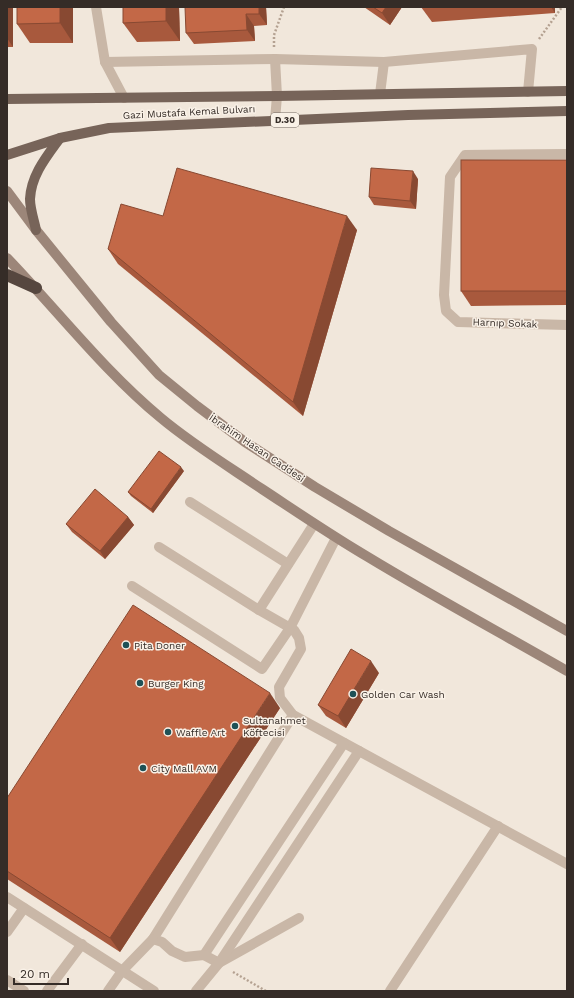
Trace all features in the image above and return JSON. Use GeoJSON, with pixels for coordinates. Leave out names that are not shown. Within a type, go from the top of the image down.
{"type":"FeatureCollection","features":[{"type":"Feature","properties":{"kind":"highway"},"geometry":{"type":"LineString","coordinates":[[7,275],[36,288]]}},
{"type":"Feature","properties":{"kind":"main road","name":"Gazi Mustafa Kemal Bulvarı"},"geometry":{"type":"LineString","coordinates":[[7,99],[567,91]]}},
{"type":"Feature","properties":{"kind":"main road","name":"Gazi Mustafa Kemal Bulvarı"},"geometry":{"type":"LineString","coordinates":[[7,155],[60,138],[109,128],[408,115],[567,112]]}},
{"type":"Feature","properties":{"kind":"main road"},"geometry":{"type":"LineString","coordinates":[[36,230],[30,200],[34,179],[42,162],[60,138]]}},
{"type":"Feature","properties":{"kind":"main road","name":"İbrahim Hasan Caddesi"},"geometry":{"type":"LineString","coordinates":[[7,191],[36,230],[111,322],[159,375],[197,406],[245,442],[315,487],[396,535],[567,631]]}},
{"type":"Feature","properties":{"kind":"main road"},"geometry":{"type":"LineString","coordinates":[[7,258],[36,288],[83,342],[137,397],[161,418],[218,460],[336,538],[567,671]]}},
{"type":"Feature","properties":{"kind":"street"},"geometry":{"type":"LineString","coordinates":[[96,7],[105,62],[124,98]]}},
{"type":"Feature","properties":{"kind":"street"},"geometry":{"type":"LineString","coordinates":[[105,62],[275,59],[384,62],[532,49],[528,92]]}},
{"type":"Feature","properties":{"kind":"street"},"geometry":{"type":"LineString","coordinates":[[275,59],[277,96],[275,120]]}},
{"type":"Feature","properties":{"kind":"street"},"geometry":{"type":"LineString","coordinates":[[380,94],[384,62]]}},
{"type":"Feature","properties":{"kind":"street","name":"Harnıp Sokak"},"geometry":{"type":"LineString","coordinates":[[567,154],[465,155],[450,177],[444,295],[446,311],[458,322],[567,325]]}},
{"type":"Feature","properties":{"kind":"street"},"geometry":{"type":"LineString","coordinates":[[190,502],[288,564]]}},
{"type":"Feature","properties":{"kind":"street"},"geometry":{"type":"LineString","coordinates":[[259,610],[314,524]]}},
{"type":"Feature","properties":{"kind":"street"},"geometry":{"type":"LineString","coordinates":[[132,586],[262,669],[290,628],[336,538]]}},
{"type":"Feature","properties":{"kind":"street"},"geometry":{"type":"LineString","coordinates":[[159,547],[259,610],[294,630],[299,638],[301,650],[279,687],[280,698],[293,715],[567,864]]}},
{"type":"Feature","properties":{"kind":"street"},"geometry":{"type":"LineString","coordinates":[[108,991],[122,971],[153,939],[293,715]]}},
{"type":"Feature","properties":{"kind":"street"},"geometry":{"type":"LineString","coordinates":[[204,955],[344,743]]}},
{"type":"Feature","properties":{"kind":"street"},"geometry":{"type":"LineString","coordinates":[[196,991],[219,963],[359,751]]}},
{"type":"Feature","properties":{"kind":"street"},"geometry":{"type":"LineString","coordinates":[[390,991],[498,826]]}},
{"type":"Feature","properties":{"kind":"street"},"geometry":{"type":"LineString","coordinates":[[7,897],[154,991]]}},
{"type":"Feature","properties":{"kind":"street"},"geometry":{"type":"LineString","coordinates":[[7,932],[24,908]]}},
{"type":"Feature","properties":{"kind":"street"},"geometry":{"type":"LineString","coordinates":[[219,963],[299,918]]}},
{"type":"Feature","properties":{"kind":"street"},"geometry":{"type":"LineString","coordinates":[[153,939],[162,942],[172,951],[185,957],[204,955],[219,963]]}},
{"type":"Feature","properties":{"kind":"street"},"geometry":{"type":"LineString","coordinates":[[47,991],[82,944]]}},
{"type":"Feature","properties":{"kind":"street"},"geometry":{"type":"LineString","coordinates":[[7,980],[24,991]]}},
{"type":"Feature","properties":{"kind":"path"},"geometry":{"type":"LineString","coordinates":[[275,59],[274,35],[284,7]]}},
{"type":"Feature","properties":{"kind":"path"},"geometry":{"type":"LineString","coordinates":[[532,49],[562,7]]}},
{"type":"Feature","properties":{"kind":"path"},"geometry":{"type":"LineString","coordinates":[[219,963],[266,991]]}},
{"type":"Feature","properties":{"kind":"building"},"geometry":{"type":"Polygon","coordinates":[[[17,7],[60,7],[60,23],[17,24],[17,7]]]}},
{"type":"Feature","properties":{"kind":"building"},"geometry":{"type":"Polygon","coordinates":[[[123,7],[166,7],[166,21],[123,23],[123,7]]]}},
{"type":"Feature","properties":{"kind":"building"},"geometry":{"type":"Polygon","coordinates":[[[185,7],[259,7],[259,14],[246,14],[247,30],[186,33],[185,7]]]}},
{"type":"Feature","properties":{"kind":"building"},"geometry":{"type":"Polygon","coordinates":[[[373,7],[386,7],[382,13],[373,7]]]}},
{"type":"Feature","properties":{"kind":"building"},"geometry":{"type":"Polygon","coordinates":[[[461,160],[567,160],[567,291],[461,291],[461,160]]]}},
{"type":"Feature","properties":{"kind":"building"},"geometry":{"type":"Polygon","coordinates":[[[177,168],[347,216],[293,402],[108,249],[121,204],[163,216],[177,168]]]}},
{"type":"Feature","properties":{"kind":"building"},"geometry":{"type":"Polygon","coordinates":[[[371,168],[413,171],[410,201],[369,197],[371,168]]]}},
{"type":"Feature","properties":{"kind":"building"},"geometry":{"type":"Polygon","coordinates":[[[159,451],[181,467],[151,509],[128,492],[159,451]]]}},
{"type":"Feature","properties":{"kind":"building"},"geometry":{"type":"Polygon","coordinates":[[[95,489],[128,517],[100,551],[66,524],[95,489]]]}},
{"type":"Feature","properties":{"kind":"building","name":"City Mall AVM"},"geometry":{"type":"Polygon","coordinates":[[[133,605],[270,693],[110,938],[7,871],[7,798],[133,605]]]}},
{"type":"Feature","properties":{"kind":"building"},"geometry":{"type":"Polygon","coordinates":[[[351,649],[371,661],[338,716],[318,705],[351,649]]]}},
{"type":"Feature","properties":{"kind":"place","name":"Pita Doner"},"geometry":{"type":"Point","coordinates":[126,645]}},
{"type":"Feature","properties":{"kind":"place","name":"Burger King"},"geometry":{"type":"Point","coordinates":[140,683]}},
{"type":"Feature","properties":{"kind":"place","name":"Golden Car Wash"},"geometry":{"type":"Point","coordinates":[353,694]}},
{"type":"Feature","properties":{"kind":"place","name":"Sultanahmet Köftecisi"},"geometry":{"type":"Point","coordinates":[235,726]}},
{"type":"Feature","properties":{"kind":"place","name":"Waffle Art"},"geometry":{"type":"Point","coordinates":[168,732]}},
{"type":"Feature","properties":{"kind":"place","name":"City Mall AVM"},"geometry":{"type":"Point","coordinates":[143,768]}}]}
